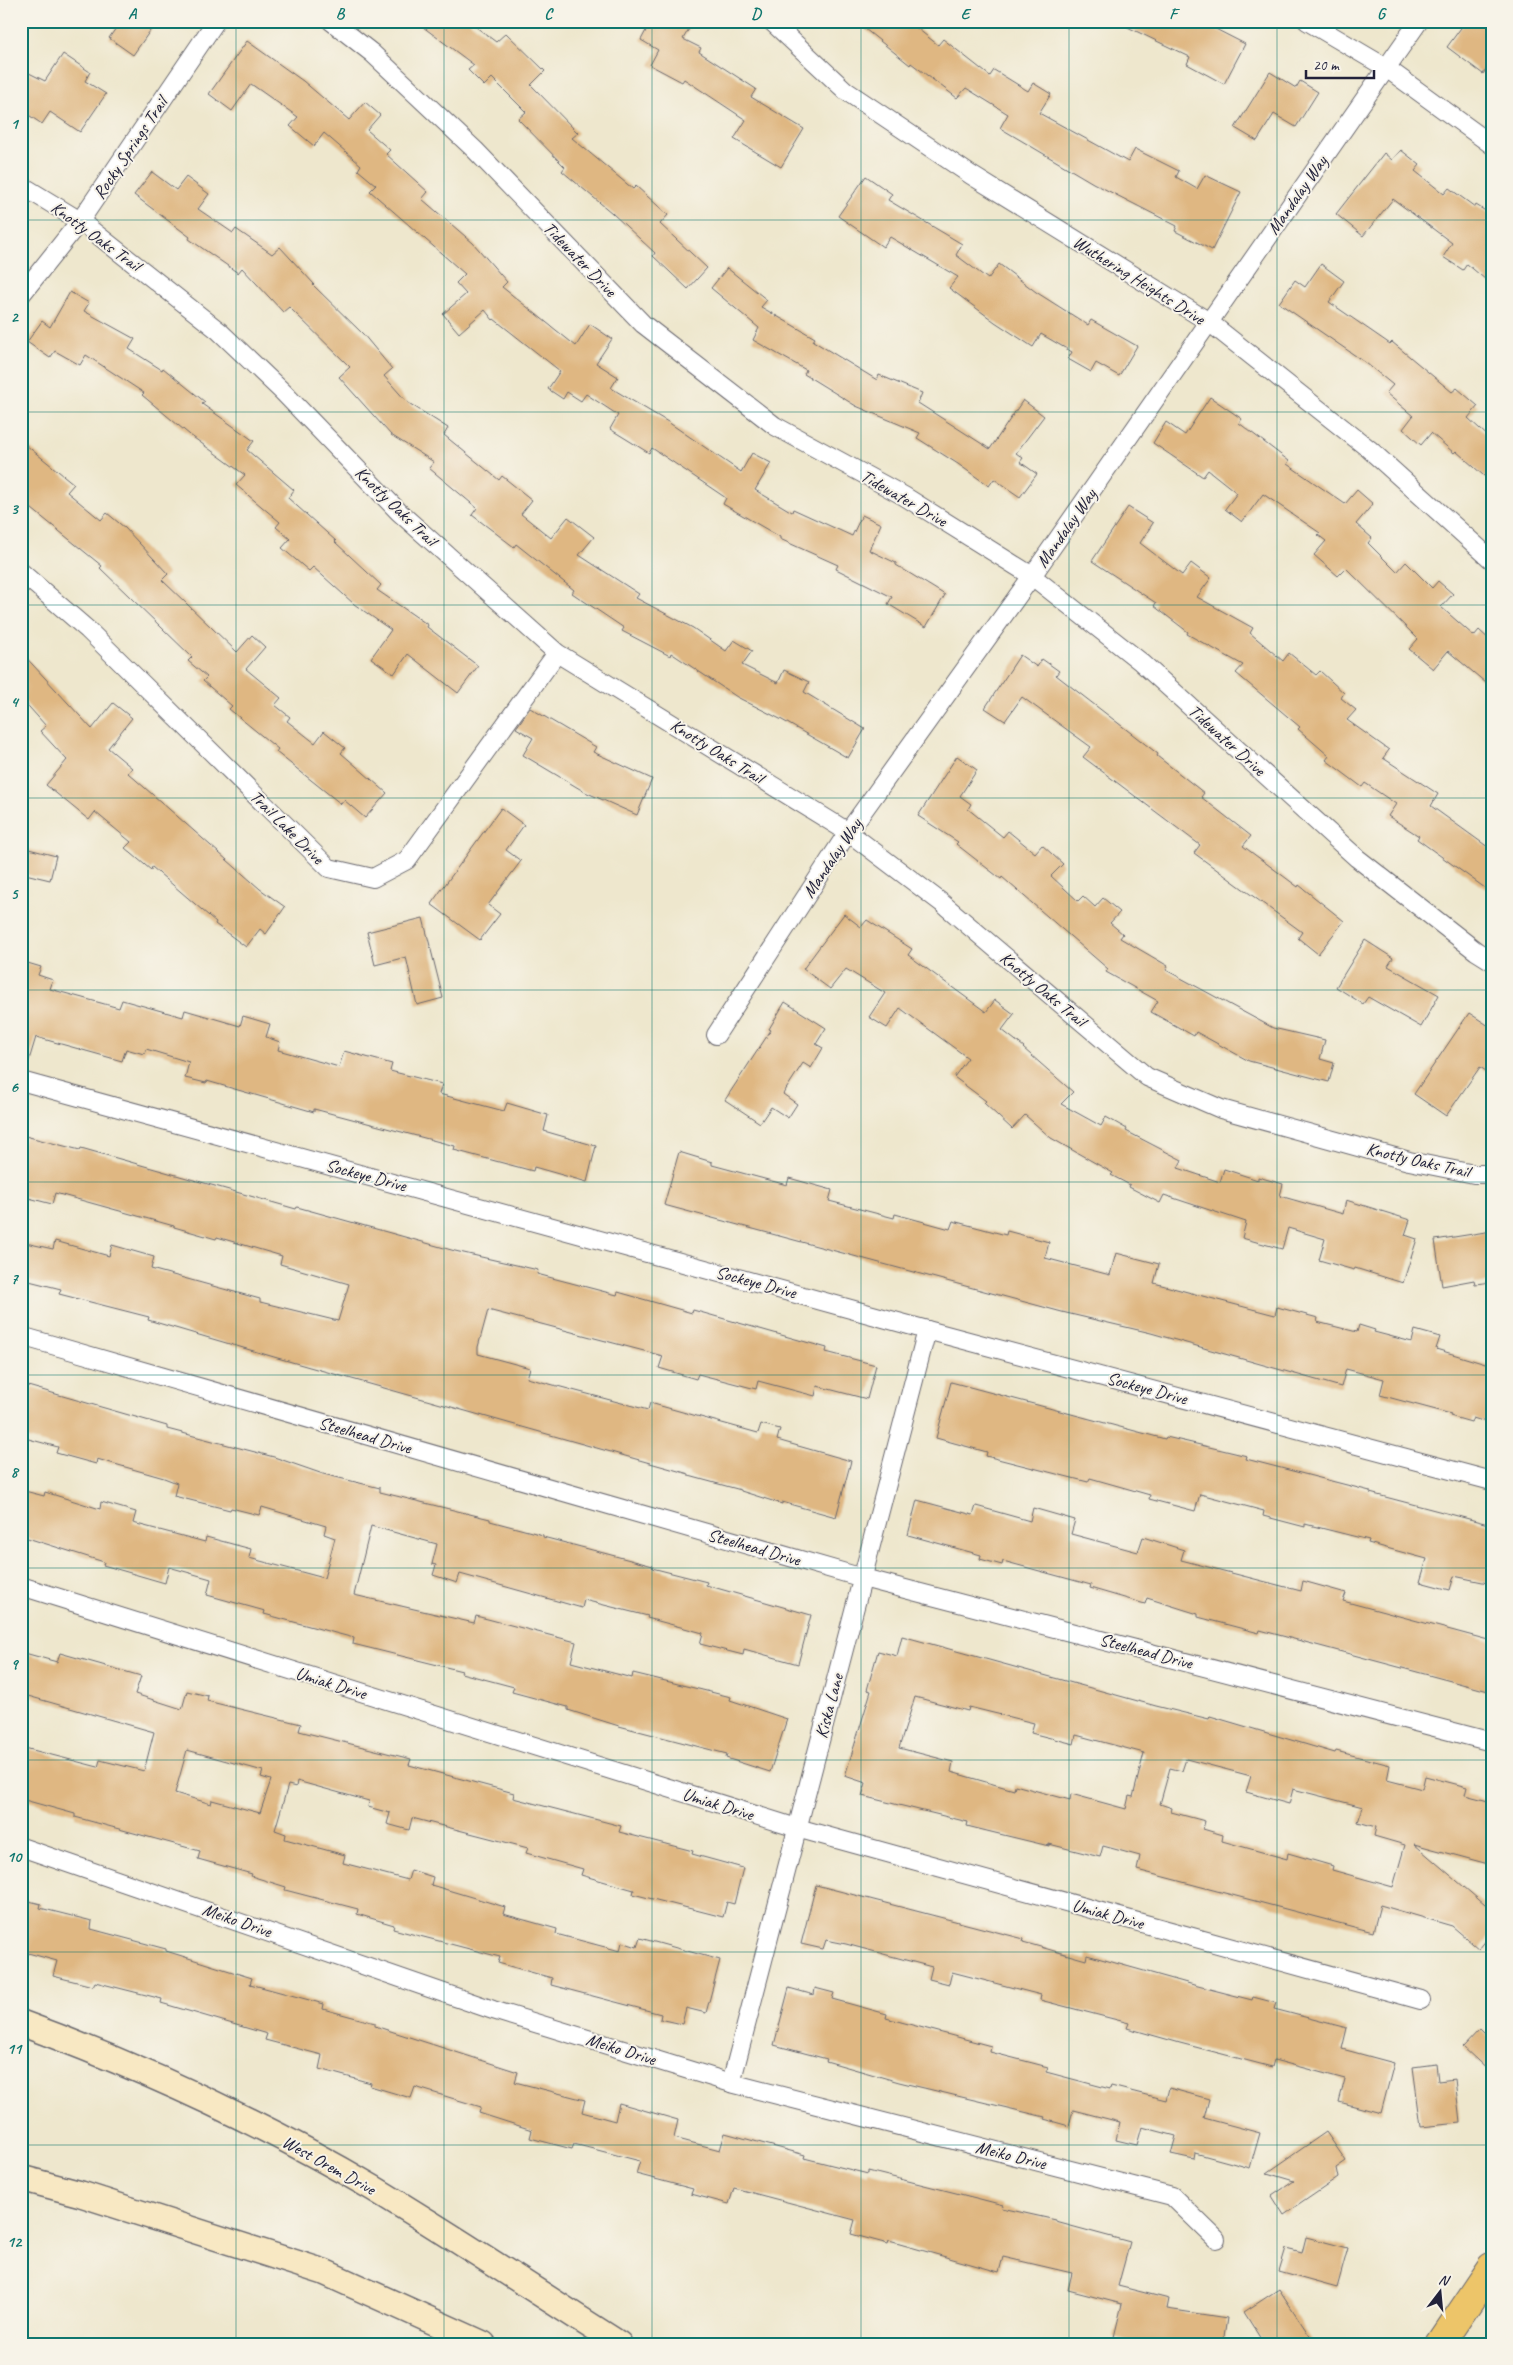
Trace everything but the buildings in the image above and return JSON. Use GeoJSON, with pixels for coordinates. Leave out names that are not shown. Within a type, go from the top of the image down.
{"type":"FeatureCollection","features":[{"type":"Feature","properties":{"kind":"main road","name":"West Orem Drive"},"geometry":{"type":"LineString","coordinates":[[21,2023],[91,2048],[197,2094],[298,2148],[372,2188],[619,2344]]}},
{"type":"Feature","properties":{"kind":"main road"},"geometry":{"type":"LineString","coordinates":[[21,2178],[81,2194],[324,2272],[483,2344]]}},
{"type":"Feature","properties":{"kind":"main road"},"geometry":{"type":"LineString","coordinates":[[1440,2344],[1492,2267]]}},
{"type":"Feature","properties":{"kind":"street","name":"Rocky Springs Trail"},"geometry":{"type":"LineString","coordinates":[[21,295],[80,221],[216,21]]}},
{"type":"Feature","properties":{"kind":"street","name":"Tidewater Drive"},"geometry":{"type":"LineString","coordinates":[[331,21],[372,53],[475,150],[643,324],[776,426],[904,496],[1032,576],[1141,662],[1357,858],[1468,945],[1492,961]]}},
{"type":"Feature","properties":{"kind":"street","name":"Wuthering Heights Drive"},"geometry":{"type":"LineString","coordinates":[[771,21],[846,91],[971,175],[1209,322],[1369,449],[1492,560]]}},
{"type":"Feature","properties":{"kind":"street"},"geometry":{"type":"LineString","coordinates":[[1307,21],[1386,67],[1492,145]]}},
{"type":"Feature","properties":{"kind":"street","name":"Mandalay Way"},"geometry":{"type":"LineString","coordinates":[[716,1035],[848,832],[1032,576],[1418,21]]}},
{"type":"Feature","properties":{"kind":"street","name":"Knotty Oaks Trail"},"geometry":{"type":"LineString","coordinates":[[21,185],[80,221],[219,331],[283,392],[399,512],[557,653],[848,832],[942,903],[1147,1077],[1221,1109],[1408,1161],[1474,1174],[1492,1174]]}},
{"type":"Feature","properties":{"kind":"street","name":"Trail Lake Drive"},"geometry":{"type":"LineString","coordinates":[[21,572],[88,630],[329,868],[373,878],[407,860],[557,653]]}},
{"type":"Feature","properties":{"kind":"street","name":"Sockeye Drive"},"geometry":{"type":"LineString","coordinates":[[21,1081],[928,1330],[1492,1481]]}},
{"type":"Feature","properties":{"kind":"street","name":"Kiska Lane"},"geometry":{"type":"LineString","coordinates":[[730,2083],[928,1330]]}},
{"type":"Feature","properties":{"kind":"street","name":"Steelhead Drive"},"geometry":{"type":"LineString","coordinates":[[21,1336],[862,1578],[1492,1742]]}},
{"type":"Feature","properties":{"kind":"street","name":"Umiak Drive"},"geometry":{"type":"LineString","coordinates":[[21,1586],[797,1828],[1421,2000]]}},
{"type":"Feature","properties":{"kind":"street","name":"Meiko Drive"},"geometry":{"type":"LineString","coordinates":[[21,1847],[493,2010],[730,2083],[1172,2196],[1216,2239]]}}]}
